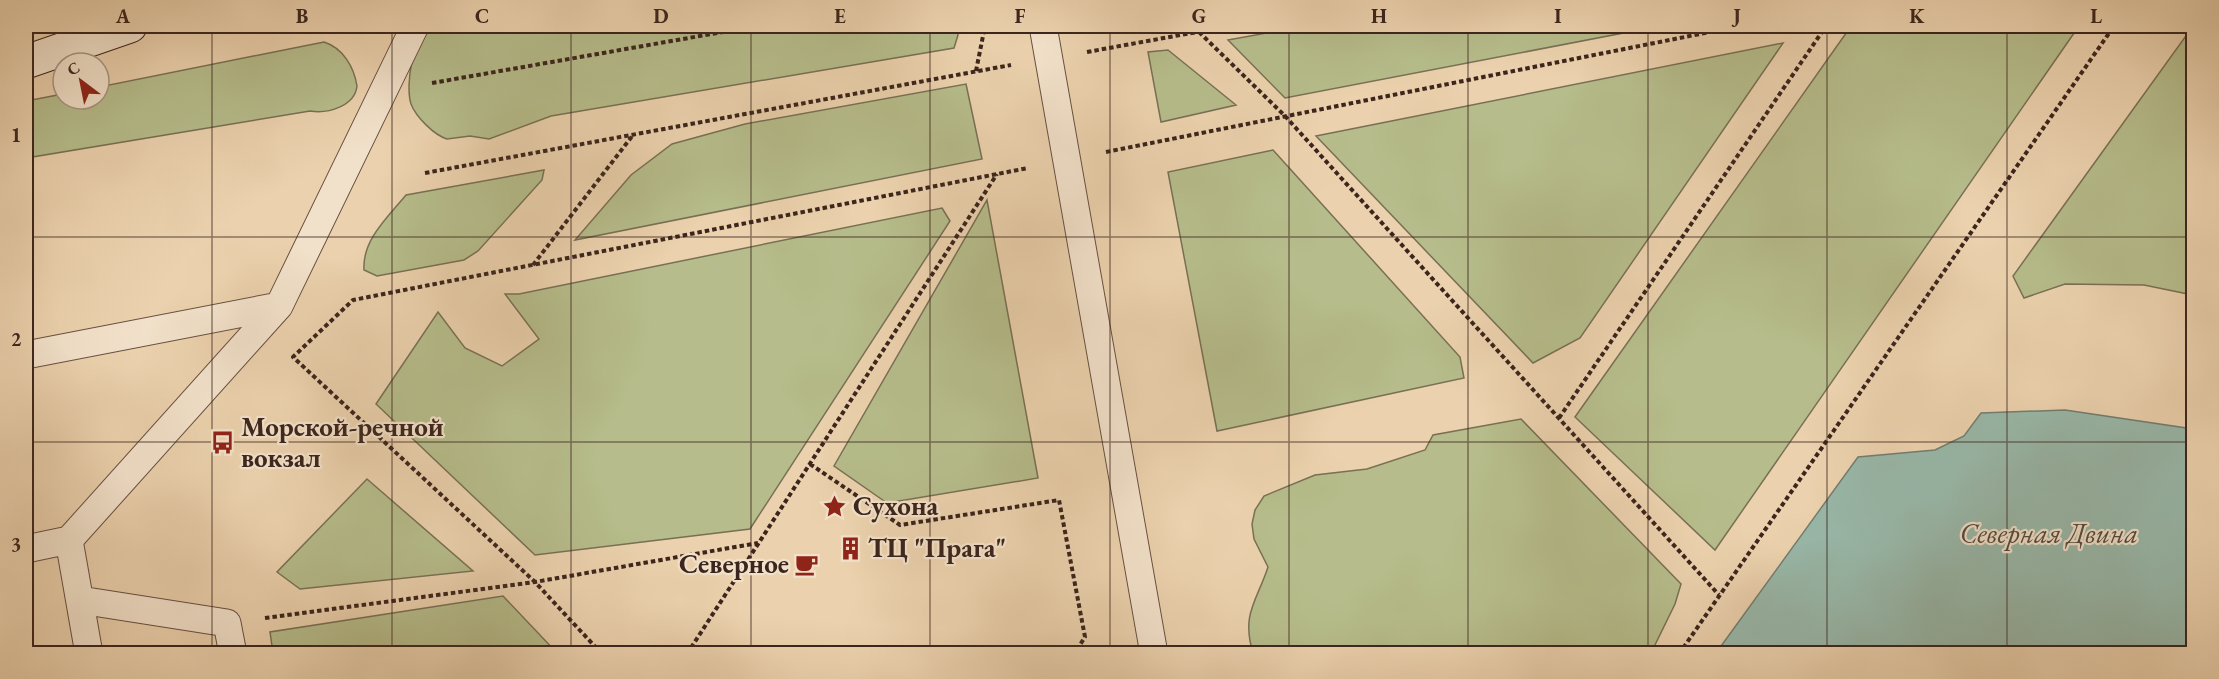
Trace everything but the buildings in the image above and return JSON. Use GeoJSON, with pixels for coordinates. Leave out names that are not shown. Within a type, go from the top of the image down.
{"type":"FeatureCollection","features":[{"type":"Feature","properties":{"kind":"main road"},"geometry":{"type":"LineString","coordinates":[[26,43],[121,26]]}},
{"type":"Feature","properties":{"kind":"main road"},"geometry":{"type":"LineString","coordinates":[[26,62],[130,26]]}},
{"type":"Feature","properties":{"kind":"lane"},"geometry":{"type":"LineString","coordinates":[[26,549],[69,540],[279,306],[415,26]]}},
{"type":"Feature","properties":{"kind":"lane"},"geometry":{"type":"LineString","coordinates":[[1043,26],[1154,654]]}},
{"type":"Feature","properties":{"kind":"lane"},"geometry":{"type":"LineString","coordinates":[[26,355],[279,306]]}},
{"type":"Feature","properties":{"kind":"lane"},"geometry":{"type":"LineString","coordinates":[[69,540],[89,654]]}},
{"type":"Feature","properties":{"kind":"lane"},"geometry":{"type":"LineString","coordinates":[[80,600],[227,624],[232,654]]}},
{"type":"Feature","properties":{"kind":"path"},"geometry":{"type":"LineString","coordinates":[[383,91],[757,26]]}},
{"type":"Feature","properties":{"kind":"path"},"geometry":{"type":"LineString","coordinates":[[976,71],[985,26]]}},
{"type":"Feature","properties":{"kind":"path"},"geometry":{"type":"LineString","coordinates":[[425,173],[1230,26]]}},
{"type":"Feature","properties":{"kind":"path"},"geometry":{"type":"LineString","coordinates":[[1559,418],[1826,26]]}},
{"type":"Feature","properties":{"kind":"path"},"geometry":{"type":"LineString","coordinates":[[1679,654],[2114,26]]}},
{"type":"Feature","properties":{"kind":"path"},"geometry":{"type":"LineString","coordinates":[[1198,32],[1285,116],[1719,595]]}},
{"type":"Feature","properties":{"kind":"path"},"geometry":{"type":"LineString","coordinates":[[533,266],[633,134]]}},
{"type":"Feature","properties":{"kind":"path"},"geometry":{"type":"LineString","coordinates":[[687,654],[997,174]]}},
{"type":"Feature","properties":{"kind":"path"},"geometry":{"type":"LineString","coordinates":[[353,300],[293,357],[535,582],[602,654]]}},
{"type":"Feature","properties":{"kind":"path"},"geometry":{"type":"LineString","coordinates":[[810,464],[900,525],[1059,500],[1085,637],[1074,654]]}},
{"type":"Feature","properties":{"kind":"path"},"geometry":{"type":"LineString","coordinates":[[227,624],[535,582],[759,543]]}},
{"type":"Feature","properties":{"kind":"green space"},"geometry":{"type":"Polygon","coordinates":[[[430,26],[954,26],[958,35],[954,48],[551,116],[489,139],[470,136],[447,139],[431,130],[421,120],[413,109],[409,96],[410,74],[415,50],[424,31],[430,26]]]}},
{"type":"Feature","properties":{"kind":"green space"},"geometry":{"type":"Polygon","coordinates":[[[1304,26],[1660,26],[1285,98],[1228,40],[1304,26]]]}},
{"type":"Feature","properties":{"kind":"green space"},"geometry":{"type":"Polygon","coordinates":[[[1867,26],[2079,26],[1715,550],[1575,417],[1849,29],[1867,26]]]}},
{"type":"Feature","properties":{"kind":"green space"},"geometry":{"type":"Polygon","coordinates":[[[2193,26],[2193,295],[2144,285],[2065,284],[2024,298],[2013,276],[2193,26]]]}},
{"type":"Feature","properties":{"kind":"green space"},"geometry":{"type":"Polygon","coordinates":[[[324,42],[337,49],[346,59],[357,86],[351,99],[332,110],[310,111],[26,158],[26,101],[51,96],[51,111],[111,111],[111,85],[324,42]]]}},
{"type":"Feature","properties":{"kind":"green space"},"geometry":{"type":"Polygon","coordinates":[[[1783,43],[1580,338],[1533,363],[1316,136],[1783,43]]]}},
{"type":"Feature","properties":{"kind":"green space"},"geometry":{"type":"Polygon","coordinates":[[[1168,50],[1236,105],[1161,122],[1148,52],[1168,50]]]}},
{"type":"Feature","properties":{"kind":"green space"},"geometry":{"type":"Polygon","coordinates":[[[966,84],[982,159],[575,240],[631,175],[672,144],[745,124],[966,84]]]}},
{"type":"Feature","properties":{"kind":"green space"},"geometry":{"type":"Polygon","coordinates":[[[1273,150],[1460,357],[1464,378],[1217,431],[1168,172],[1273,150]]]}},
{"type":"Feature","properties":{"kind":"green space"},"geometry":{"type":"Polygon","coordinates":[[[544,170],[542,180],[478,251],[464,260],[377,276],[364,270],[364,259],[372,239],[384,220],[406,195],[544,170]]]}},
{"type":"Feature","properties":{"kind":"green space"},"geometry":{"type":"Polygon","coordinates":[[[987,200],[1038,478],[887,503],[834,466],[987,200]]]}},
{"type":"Feature","properties":{"kind":"green space"},"geometry":{"type":"Polygon","coordinates":[[[942,208],[950,221],[750,529],[535,555],[376,404],[438,312],[465,348],[502,366],[539,339],[505,294],[519,294],[942,208]]]}},
{"type":"Feature","properties":{"kind":"green space"},"geometry":{"type":"Polygon","coordinates":[[[1521,419],[1681,584],[1675,604],[1651,653],[1253,653],[1250,640],[1250,618],[1268,567],[1254,539],[1252,524],[1255,510],[1264,496],[1315,475],[1367,469],[1425,450],[1433,435],[1521,419]]]}},
{"type":"Feature","properties":{"kind":"green space"},"geometry":{"type":"Polygon","coordinates":[[[367,479],[473,571],[300,589],[277,572],[367,479]]]}},
{"type":"Feature","properties":{"kind":"green space"},"geometry":{"type":"Polygon","coordinates":[[[503,596],[557,653],[273,653],[270,632],[503,596]]]}},
{"type":"Feature","properties":{"kind":"water","name":"Северная Двина"},"geometry":{"type":"Polygon","coordinates":[[[2065,410],[2193,429],[2193,653],[1716,653],[1858,457],[1935,450],[1964,436],[1981,413],[2065,410]]]}},
{"type":"Feature","properties":{"kind":"place","name":"Морской-речной вокзал"},"geometry":{"type":"Point","coordinates":[223,443]}},
{"type":"Feature","properties":{"kind":"place","name":"Сухона"},"geometry":{"type":"Point","coordinates":[835,506]}},
{"type":"Feature","properties":{"kind":"place","name":"ТЦ \"Прага\""},"geometry":{"type":"Point","coordinates":[850,548]}},
{"type":"Feature","properties":{"kind":"place","name":"Северное"},"geometry":{"type":"Point","coordinates":[807,564]}}]}
